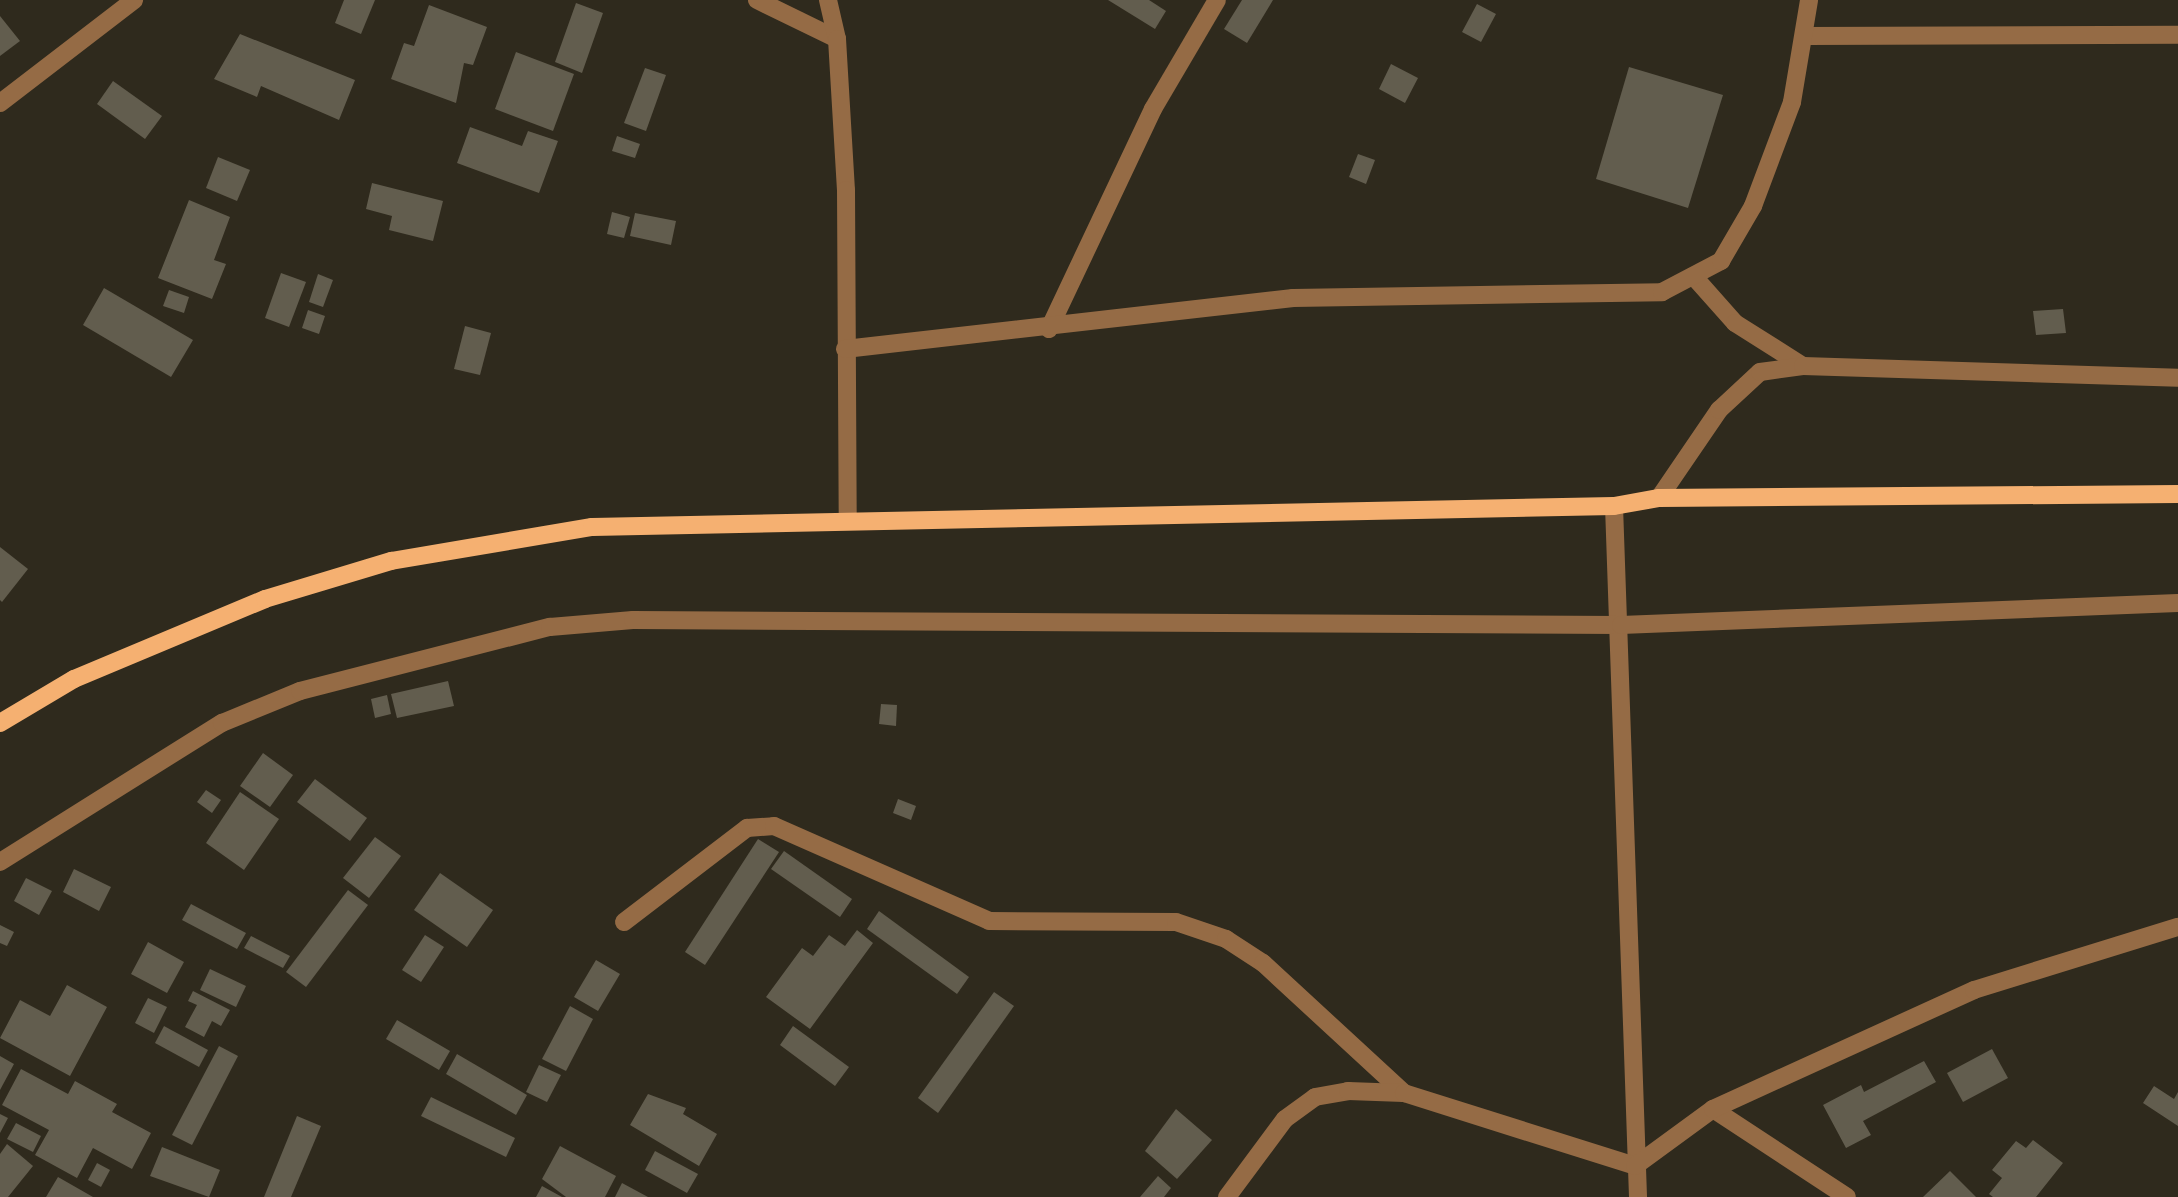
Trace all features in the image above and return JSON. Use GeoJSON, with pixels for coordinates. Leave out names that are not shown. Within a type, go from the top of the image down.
{"type":"FeatureCollection","features":[{"type":"Feature","properties":{"kind":"main road"},"geometry":{"type":"LineString","coordinates":[[0,723],[74,679],[163,639],[265,599],[391,561],[592,527],[1614,506],[1659,498],[2178,494]]}},
{"type":"Feature","properties":{"kind":"street"},"geometry":{"type":"LineString","coordinates":[[0,103],[134,0]]}},
{"type":"Feature","properties":{"kind":"street"},"geometry":{"type":"LineString","coordinates":[[757,0],[837,39]]}},
{"type":"Feature","properties":{"kind":"street"},"geometry":{"type":"LineString","coordinates":[[828,0],[837,39],[846,190],[848,520]]}},
{"type":"Feature","properties":{"kind":"street"},"geometry":{"type":"LineString","coordinates":[[1049,329],[1153,109],[1217,0]]}},
{"type":"Feature","properties":{"kind":"street"},"geometry":{"type":"LineString","coordinates":[[845,349],[1049,329],[1293,298],[1662,292],[1696,279],[1721,261],[1753,206],[1792,102],[1806,36],[1809,0]]}},
{"type":"Feature","properties":{"kind":"street"},"geometry":{"type":"LineString","coordinates":[[1806,36],[2178,35]]}},
{"type":"Feature","properties":{"kind":"street"},"geometry":{"type":"LineString","coordinates":[[1696,279],[1735,323],[1803,366]]}},
{"type":"Feature","properties":{"kind":"street"},"geometry":{"type":"LineString","coordinates":[[1659,498],[1719,410],[1760,372],[1803,366],[2178,378]]}},
{"type":"Feature","properties":{"kind":"street"},"geometry":{"type":"LineString","coordinates":[[1614,506],[1621,625],[1635,1166],[1639,1197]]}},
{"type":"Feature","properties":{"kind":"street"},"geometry":{"type":"LineString","coordinates":[[0,862],[222,723],[300,691],[550,627],[633,620],[1621,625],[2178,603]]}},
{"type":"Feature","properties":{"kind":"street"},"geometry":{"type":"LineString","coordinates":[[624,922],[747,828],[774,826],[989,921],[1175,922],[1226,939],[1263,963],[1404,1093]]}},
{"type":"Feature","properties":{"kind":"street"},"geometry":{"type":"LineString","coordinates":[[1635,1166],[1713,1110],[1973,990],[2178,926]]}},
{"type":"Feature","properties":{"kind":"street"},"geometry":{"type":"LineString","coordinates":[[1227,1197],[1285,1119],[1315,1097],[1404,1093],[1635,1166]]}},
{"type":"Feature","properties":{"kind":"street"},"geometry":{"type":"LineString","coordinates":[[1713,1110],[1847,1197]]}},
{"type":"Feature","properties":{"kind":"building"},"geometry":{"type":"Polygon","coordinates":[[[344,0],[375,0],[361,34],[335,23],[344,0]]]}},
{"type":"Feature","properties":{"kind":"building"},"geometry":{"type":"Polygon","coordinates":[[[1108,0],[1149,0],[1166,11],[1155,29],[1108,0]]]}},
{"type":"Feature","properties":{"kind":"building"},"geometry":{"type":"Polygon","coordinates":[[[1242,0],[1273,0],[1247,43],[1224,29],[1242,0]]]}},
{"type":"Feature","properties":{"kind":"building"},"geometry":{"type":"Polygon","coordinates":[[[576,3],[603,13],[582,73],[555,62],[576,3]]]}},
{"type":"Feature","properties":{"kind":"building"},"geometry":{"type":"Polygon","coordinates":[[[1477,4],[1496,14],[1481,42],[1462,32],[1477,4]]]}},
{"type":"Feature","properties":{"kind":"building"},"geometry":{"type":"Polygon","coordinates":[[[429,5],[487,27],[473,65],[464,63],[456,103],[391,79],[404,43],[414,46],[429,5]]]}},
{"type":"Feature","properties":{"kind":"building"},"geometry":{"type":"Polygon","coordinates":[[[0,16],[20,41],[0,56],[0,16]]]}},
{"type":"Feature","properties":{"kind":"building"},"geometry":{"type":"Polygon","coordinates":[[[240,34],[355,80],[339,120],[261,86],[257,97],[214,79],[240,34]]]}},
{"type":"Feature","properties":{"kind":"building"},"geometry":{"type":"Polygon","coordinates":[[[516,52],[574,74],[553,131],[495,109],[516,52]]]}},
{"type":"Feature","properties":{"kind":"building"},"geometry":{"type":"Polygon","coordinates":[[[1391,64],[1418,78],[1405,103],[1379,89],[1391,64]]]}},
{"type":"Feature","properties":{"kind":"building"},"geometry":{"type":"Polygon","coordinates":[[[1629,67],[1723,95],[1688,208],[1596,179],[1629,67]]]}},
{"type":"Feature","properties":{"kind":"building"},"geometry":{"type":"Polygon","coordinates":[[[645,68],[666,75],[646,131],[624,123],[645,68]]]}},
{"type":"Feature","properties":{"kind":"building"},"geometry":{"type":"Polygon","coordinates":[[[113,81],[162,116],[145,139],[97,104],[113,81]]]}},
{"type":"Feature","properties":{"kind":"building"},"geometry":{"type":"Polygon","coordinates":[[[470,127],[522,146],[528,131],[558,141],[539,193],[457,163],[470,127]]]}},
{"type":"Feature","properties":{"kind":"building"},"geometry":{"type":"Polygon","coordinates":[[[617,136],[640,144],[635,158],[612,151],[617,136]]]}},
{"type":"Feature","properties":{"kind":"building"},"geometry":{"type":"Polygon","coordinates":[[[1358,154],[1375,160],[1366,184],[1349,177],[1358,154]]]}},
{"type":"Feature","properties":{"kind":"building"},"geometry":{"type":"Polygon","coordinates":[[[218,157],[250,170],[237,201],[206,188],[218,157]]]}},
{"type":"Feature","properties":{"kind":"building"},"geometry":{"type":"Polygon","coordinates":[[[372,183],[443,201],[433,241],[389,230],[392,216],[366,209],[372,183]]]}},
{"type":"Feature","properties":{"kind":"building"},"geometry":{"type":"Polygon","coordinates":[[[189,200],[230,217],[214,260],[226,264],[212,299],[158,278],[189,200]]]}},
{"type":"Feature","properties":{"kind":"building"},"geometry":{"type":"Polygon","coordinates":[[[612,212],[630,217],[624,238],[607,234],[612,212]]]}},
{"type":"Feature","properties":{"kind":"building"},"geometry":{"type":"Polygon","coordinates":[[[635,213],[676,221],[671,245],[630,236],[635,213]]]}},
{"type":"Feature","properties":{"kind":"building"},"geometry":{"type":"Polygon","coordinates":[[[281,273],[306,282],[289,327],[265,318],[281,273]]]}},
{"type":"Feature","properties":{"kind":"building"},"geometry":{"type":"Polygon","coordinates":[[[318,274],[333,280],[323,307],[309,302],[318,274]]]}},
{"type":"Feature","properties":{"kind":"building"},"geometry":{"type":"Polygon","coordinates":[[[104,288],[193,340],[171,377],[83,325],[104,288]]]}},
{"type":"Feature","properties":{"kind":"building"},"geometry":{"type":"Polygon","coordinates":[[[169,290],[189,297],[184,313],[163,306],[169,290]]]}},
{"type":"Feature","properties":{"kind":"building"},"geometry":{"type":"Polygon","coordinates":[[[2063,309],[2066,333],[2036,335],[2033,311],[2063,309]]]}},
{"type":"Feature","properties":{"kind":"building"},"geometry":{"type":"Polygon","coordinates":[[[308,310],[325,316],[319,334],[302,328],[308,310]]]}},
{"type":"Feature","properties":{"kind":"building"},"geometry":{"type":"Polygon","coordinates":[[[465,326],[491,333],[480,375],[454,369],[465,326]]]}},
{"type":"Feature","properties":{"kind":"building"},"geometry":{"type":"Polygon","coordinates":[[[0,547],[28,569],[2,602],[0,600],[0,547]]]}},
{"type":"Feature","properties":{"kind":"building"},"geometry":{"type":"Polygon","coordinates":[[[448,681],[454,706],[397,718],[391,694],[448,681]]]}},
{"type":"Feature","properties":{"kind":"building"},"geometry":{"type":"Polygon","coordinates":[[[387,695],[391,714],[375,718],[371,699],[387,695]]]}},
{"type":"Feature","properties":{"kind":"building"},"geometry":{"type":"Polygon","coordinates":[[[881,704],[897,705],[896,726],[879,724],[881,704]]]}},
{"type":"Feature","properties":{"kind":"building"},"geometry":{"type":"Polygon","coordinates":[[[263,753],[293,775],[270,807],[240,786],[263,753]]]}},
{"type":"Feature","properties":{"kind":"building"},"geometry":{"type":"Polygon","coordinates":[[[315,779],[367,818],[350,841],[297,802],[315,779]]]}},
{"type":"Feature","properties":{"kind":"building"},"geometry":{"type":"Polygon","coordinates":[[[206,790],[221,800],[212,813],[197,802],[206,790]]]}},
{"type":"Feature","properties":{"kind":"building"},"geometry":{"type":"Polygon","coordinates":[[[240,792],[279,819],[244,870],[206,843],[240,792]]]}},
{"type":"Feature","properties":{"kind":"building"},"geometry":{"type":"Polygon","coordinates":[[[898,799],[916,806],[911,820],[893,813],[898,799]]]}},
{"type":"Feature","properties":{"kind":"building"},"geometry":{"type":"Polygon","coordinates":[[[375,837],[401,856],[369,898],[343,878],[375,837]]]}},
{"type":"Feature","properties":{"kind":"building"},"geometry":{"type":"Polygon","coordinates":[[[758,839],[779,852],[705,965],[685,952],[758,839]]]}},
{"type":"Feature","properties":{"kind":"building"},"geometry":{"type":"Polygon","coordinates":[[[784,851],[852,899],[840,917],[771,869],[784,851]]]}},
{"type":"Feature","properties":{"kind":"building"},"geometry":{"type":"Polygon","coordinates":[[[74,869],[111,887],[99,911],[63,892],[74,869]]]}},
{"type":"Feature","properties":{"kind":"building"},"geometry":{"type":"Polygon","coordinates":[[[440,873],[493,910],[467,947],[414,910],[440,873]]]}},
{"type":"Feature","properties":{"kind":"building"},"geometry":{"type":"Polygon","coordinates":[[[26,878],[52,891],[39,915],[14,901],[26,878]]]}},
{"type":"Feature","properties":{"kind":"building"},"geometry":{"type":"Polygon","coordinates":[[[348,890],[368,905],[306,987],[286,972],[348,890]]]}},
{"type":"Feature","properties":{"kind":"building"},"geometry":{"type":"Polygon","coordinates":[[[191,904],[246,933],[237,949],[182,920],[191,904]]]}},
{"type":"Feature","properties":{"kind":"building"},"geometry":{"type":"Polygon","coordinates":[[[879,911],[969,977],[957,994],[867,929],[879,911]]]}},
{"type":"Feature","properties":{"kind":"building"},"geometry":{"type":"Polygon","coordinates":[[[0,925],[14,932],[7,946],[0,943],[0,925]]]}},
{"type":"Feature","properties":{"kind":"building"},"geometry":{"type":"Polygon","coordinates":[[[857,930],[873,943],[810,1029],[766,997],[802,948],[813,956],[829,935],[845,946],[857,930]]]}},
{"type":"Feature","properties":{"kind":"building"},"geometry":{"type":"Polygon","coordinates":[[[425,935],[444,947],[421,982],[402,970],[425,935]]]}},
{"type":"Feature","properties":{"kind":"building"},"geometry":{"type":"Polygon","coordinates":[[[251,936],[290,956],[283,968],[244,948],[251,936]]]}},
{"type":"Feature","properties":{"kind":"building"},"geometry":{"type":"Polygon","coordinates":[[[148,942],[184,962],[167,993],[131,974],[148,942]]]}},
{"type":"Feature","properties":{"kind":"building"},"geometry":{"type":"Polygon","coordinates":[[[596,960],[620,974],[598,1011],[574,997],[596,960]]]}},
{"type":"Feature","properties":{"kind":"building"},"geometry":{"type":"Polygon","coordinates":[[[210,969],[246,986],[236,1007],[200,990],[210,969]]]}},
{"type":"Feature","properties":{"kind":"building"},"geometry":{"type":"Polygon","coordinates":[[[67,985],[107,1007],[70,1076],[0,1038],[20,1000],[50,1016],[67,985]]]}},
{"type":"Feature","properties":{"kind":"building"},"geometry":{"type":"Polygon","coordinates":[[[193,991],[230,1010],[221,1026],[212,1021],[204,1037],[185,1027],[197,1005],[188,1001],[193,991]]]}},
{"type":"Feature","properties":{"kind":"building"},"geometry":{"type":"Polygon","coordinates":[[[994,992],[1014,1006],[938,1113],[918,1098],[994,992]]]}},
{"type":"Feature","properties":{"kind":"building"},"geometry":{"type":"Polygon","coordinates":[[[148,998],[167,1007],[154,1033],[135,1023],[148,998]]]}},
{"type":"Feature","properties":{"kind":"building"},"geometry":{"type":"Polygon","coordinates":[[[570,1006],[593,1019],[566,1071],[542,1059],[570,1006]]]}},
{"type":"Feature","properties":{"kind":"building"},"geometry":{"type":"Polygon","coordinates":[[[397,1020],[450,1051],[439,1070],[386,1039],[397,1020]]]}},
{"type":"Feature","properties":{"kind":"building"},"geometry":{"type":"Polygon","coordinates":[[[164,1026],[208,1050],[199,1067],[155,1043],[164,1026]]]}},
{"type":"Feature","properties":{"kind":"building"},"geometry":{"type":"Polygon","coordinates":[[[793,1026],[849,1067],[835,1086],[780,1045],[793,1026]]]}},
{"type":"Feature","properties":{"kind":"building"},"geometry":{"type":"Polygon","coordinates":[[[219,1046],[238,1056],[192,1145],[172,1135],[219,1046]]]}},
{"type":"Feature","properties":{"kind":"building"},"geometry":{"type":"Polygon","coordinates":[[[1992,1049],[2008,1078],[1963,1102],[1947,1073],[1992,1049]]]}},
{"type":"Feature","properties":{"kind":"building"},"geometry":{"type":"Polygon","coordinates":[[[457,1054],[527,1095],[516,1115],[446,1074],[457,1054]]]}},
{"type":"Feature","properties":{"kind":"building"},"geometry":{"type":"Polygon","coordinates":[[[0,1056],[14,1064],[0,1090],[0,1056]]]}},
{"type":"Feature","properties":{"kind":"building"},"geometry":{"type":"Polygon","coordinates":[[[1924,1061],[1936,1082],[1863,1121],[1871,1135],[1846,1148],[1823,1105],[1861,1085],[1864,1092],[1924,1061]]]}},
{"type":"Feature","properties":{"kind":"building"},"geometry":{"type":"Polygon","coordinates":[[[539,1065],[561,1075],[547,1102],[526,1092],[539,1065]]]}},
{"type":"Feature","properties":{"kind":"building"},"geometry":{"type":"Polygon","coordinates":[[[21,1069],[68,1094],[75,1081],[117,1104],[112,1112],[151,1133],[132,1169],[93,1148],[77,1178],[35,1155],[49,1130],[2,1105],[21,1069]]]}},
{"type":"Feature","properties":{"kind":"building"},"geometry":{"type":"Polygon","coordinates":[[[2154,1086],[2174,1099],[2178,1092],[2178,1126],[2143,1103],[2154,1086]]]}},
{"type":"Feature","properties":{"kind":"building"},"geometry":{"type":"Polygon","coordinates":[[[648,1094],[686,1108],[683,1114],[717,1134],[699,1166],[630,1125],[648,1094]]]}},
{"type":"Feature","properties":{"kind":"building"},"geometry":{"type":"Polygon","coordinates":[[[431,1097],[515,1138],[506,1157],[421,1116],[431,1097]]]}},
{"type":"Feature","properties":{"kind":"building"},"geometry":{"type":"Polygon","coordinates":[[[1176,1109],[1212,1140],[1177,1179],[1145,1151],[1176,1109]]]}},
{"type":"Feature","properties":{"kind":"building"},"geometry":{"type":"Polygon","coordinates":[[[0,1114],[8,1118],[0,1133],[0,1114]]]}},
{"type":"Feature","properties":{"kind":"building"},"geometry":{"type":"Polygon","coordinates":[[[297,1116],[321,1126],[291,1197],[264,1197],[297,1116]]]}},
{"type":"Feature","properties":{"kind":"building"},"geometry":{"type":"Polygon","coordinates":[[[16,1123],[41,1136],[33,1152],[7,1139],[16,1123]]]}},
{"type":"Feature","properties":{"kind":"building"},"geometry":{"type":"Polygon","coordinates":[[[2033,1140],[2063,1163],[2036,1197],[1993,1197],[1989,1194],[2002,1178],[1992,1170],[2016,1141],[2026,1148],[2033,1140]]]}},
{"type":"Feature","properties":{"kind":"building"},"geometry":{"type":"Polygon","coordinates":[[[7,1144],[33,1166],[8,1197],[0,1197],[0,1154],[7,1144]]]}},
{"type":"Feature","properties":{"kind":"building"},"geometry":{"type":"Polygon","coordinates":[[[560,1146],[616,1176],[605,1197],[566,1197],[542,1179],[560,1146]]]}},
{"type":"Feature","properties":{"kind":"building"},"geometry":{"type":"Polygon","coordinates":[[[162,1147],[220,1170],[209,1197],[150,1176],[162,1147]]]}},
{"type":"Feature","properties":{"kind":"building"},"geometry":{"type":"Polygon","coordinates":[[[655,1151],[698,1174],[687,1193],[645,1170],[655,1151]]]}},
{"type":"Feature","properties":{"kind":"building"},"geometry":{"type":"Polygon","coordinates":[[[97,1163],[110,1170],[101,1187],[88,1180],[97,1163]]]}},
{"type":"Feature","properties":{"kind":"building"},"geometry":{"type":"Polygon","coordinates":[[[1950,1171],[1976,1197],[1923,1197],[1950,1171]]]}},
{"type":"Feature","properties":{"kind":"building"},"geometry":{"type":"Polygon","coordinates":[[[1158,1176],[1171,1188],[1164,1197],[1140,1197],[1158,1176]]]}},
{"type":"Feature","properties":{"kind":"building"},"geometry":{"type":"Polygon","coordinates":[[[58,1177],[93,1197],[46,1197],[58,1177]]]}},
{"type":"Feature","properties":{"kind":"building"},"geometry":{"type":"Polygon","coordinates":[[[622,1183],[648,1197],[615,1197],[622,1183]]]}},
{"type":"Feature","properties":{"kind":"building"},"geometry":{"type":"Polygon","coordinates":[[[542,1186],[562,1197],[536,1197],[542,1186]]]}}]}
